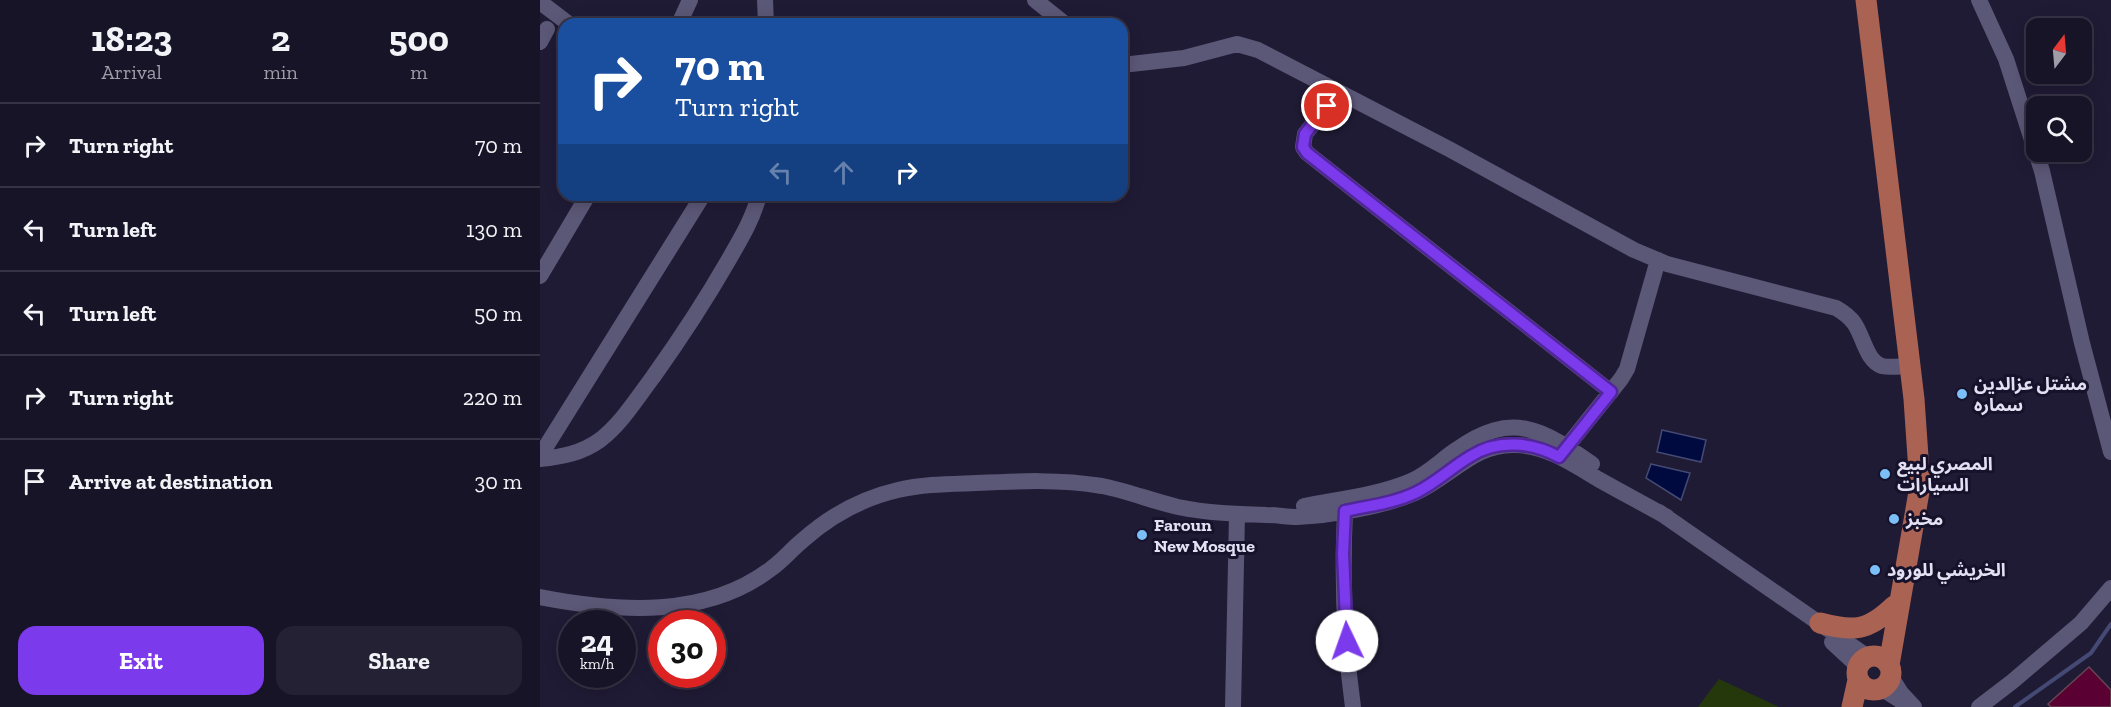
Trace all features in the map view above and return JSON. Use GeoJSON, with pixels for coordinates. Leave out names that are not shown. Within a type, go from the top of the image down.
{"type":"FeatureCollection","features":[{"type":"Feature","properties":{"kind":"main road"},"geometry":{"type":"LineString","coordinates":[[1852,707],[1873,676],[1898,598],[1912,540],[1920,486],[1910,366],[1888,202],[1866,0]]}},
{"type":"Feature","properties":{"kind":"main road"},"geometry":{"type":"LineString","coordinates":[[1820,623],[1839,628],[1861,628],[1880,620],[1898,598]]}},
{"type":"Feature","properties":{"kind":"street"},"geometry":{"type":"LineString","coordinates":[[681,18],[690,0]]}},
{"type":"Feature","properties":{"kind":"street"},"geometry":{"type":"LineString","coordinates":[[765,0],[766,18]]}},
{"type":"Feature","properties":{"kind":"street"},"geometry":{"type":"LineString","coordinates":[[1035,0],[1058,18]]}},
{"type":"Feature","properties":{"kind":"street"},"geometry":{"type":"LineString","coordinates":[[1979,0],[2006,59],[2042,171],[2082,343],[2111,452]]}},
{"type":"Feature","properties":{"kind":"street"},"geometry":{"type":"LineString","coordinates":[[540,2],[562,18]]}},
{"type":"Feature","properties":{"kind":"street"},"geometry":{"type":"LineString","coordinates":[[1128,64],[1184,58],[1237,44],[1258,50],[1449,149],[1634,250],[1658,260],[1836,308],[1847,315],[1854,324],[1871,358],[1876,363],[1889,367],[1910,366]]}},
{"type":"Feature","properties":{"kind":"street"},"geometry":{"type":"LineString","coordinates":[[1338,93],[1305,134],[1303,147],[1307,153],[1611,392]]}},
{"type":"Feature","properties":{"kind":"street"},"geometry":{"type":"LineString","coordinates":[[540,276],[584,201]]}},
{"type":"Feature","properties":{"kind":"street"},"geometry":{"type":"LineString","coordinates":[[540,458],[699,201]]}},
{"type":"Feature","properties":{"kind":"street"},"geometry":{"type":"LineString","coordinates":[[540,458],[567,456],[589,447],[608,433],[627,411],[673,348],[719,275],[745,230],[757,201]]}},
{"type":"Feature","properties":{"kind":"street"},"geometry":{"type":"LineString","coordinates":[[1563,452],[1627,369],[1658,260]]}},
{"type":"Feature","properties":{"kind":"street"},"geometry":{"type":"LineString","coordinates":[[1265,515],[1365,494],[1411,481],[1425,474],[1467,442],[1497,428],[1514,427],[1532,430],[1548,435],[1563,452],[1667,517],[1820,623],[1873,676]]}},
{"type":"Feature","properties":{"kind":"street"},"geometry":{"type":"LineString","coordinates":[[540,597],[594,606],[641,609],[675,606],[708,599],[737,589],[763,574],[819,527],[851,507],[877,496],[919,486],[1035,481],[1069,482],[1115,489],[1193,510],[1237,515],[1297,517],[1345,511],[1414,493],[1444,476],[1470,456],[1485,449],[1514,444],[1563,452]]}},
{"type":"Feature","properties":{"kind":"street"},"geometry":{"type":"LineString","coordinates":[[1345,511],[1344,565],[1353,707]]}},
{"type":"Feature","properties":{"kind":"street"},"geometry":{"type":"LineString","coordinates":[[1233,707],[1237,515]]}},
{"type":"Feature","properties":{"kind":"street"},"geometry":{"type":"LineString","coordinates":[[1979,707],[2081,623],[2107,596],[2111,588]]}},
{"type":"Feature","properties":{"kind":"street"},"geometry":{"type":"LineString","coordinates":[[1790,603],[1912,707]]}},
{"type":"Feature","properties":{"kind":"green space"},"geometry":{"type":"Polygon","coordinates":[[[1719,679],[1779,707],[1698,707],[1719,679]]]}},
{"type":"Feature","properties":{"kind":"shaded area"},"geometry":{"type":"Polygon","coordinates":[[[1662,430],[1706,440],[1701,462],[1657,452],[1662,430]]]}},
{"type":"Feature","properties":{"kind":"shaded area"},"geometry":{"type":"Polygon","coordinates":[[[1651,464],[1690,473],[1681,500],[1646,478],[1651,464]]]}},
{"type":"Feature","properties":{"kind":"building"},"geometry":{"type":"Polygon","coordinates":[[[2089,667],[2111,690],[2111,707],[2051,707],[2048,704],[2089,667]]]}},
{"type":"Feature","properties":{"kind":"waterway"},"geometry":{"type":"LineString","coordinates":[[2015,707],[2091,653],[2111,624]]}},
{"type":"Feature","properties":{"kind":"place","name":"مشتل عزالدين سماره"},"geometry":{"type":"Point","coordinates":[1962,394]}},
{"type":"Feature","properties":{"kind":"place","name":"المصري لبيع السيارات"},"geometry":{"type":"Point","coordinates":[1885,474]}},
{"type":"Feature","properties":{"kind":"place","name":"مخبز"},"geometry":{"type":"Point","coordinates":[1894,519]}},
{"type":"Feature","properties":{"kind":"place","name":"Faroun New Mosque"},"geometry":{"type":"Point","coordinates":[1142,535]}},
{"type":"Feature","properties":{"kind":"place","name":"الخريشي للورود"},"geometry":{"type":"Point","coordinates":[1875,570]}},
{"type":"Feature","properties":{"kind":"route"},"geometry":{"type":"LineString","coordinates":[[1327,106],[1305,134],[1303,147],[1307,153],[1611,392],[1559,457],[1528,446],[1514,444],[1485,449],[1470,456],[1429,486],[1414,493],[1345,511],[1343,554],[1347,641]]}}]}
